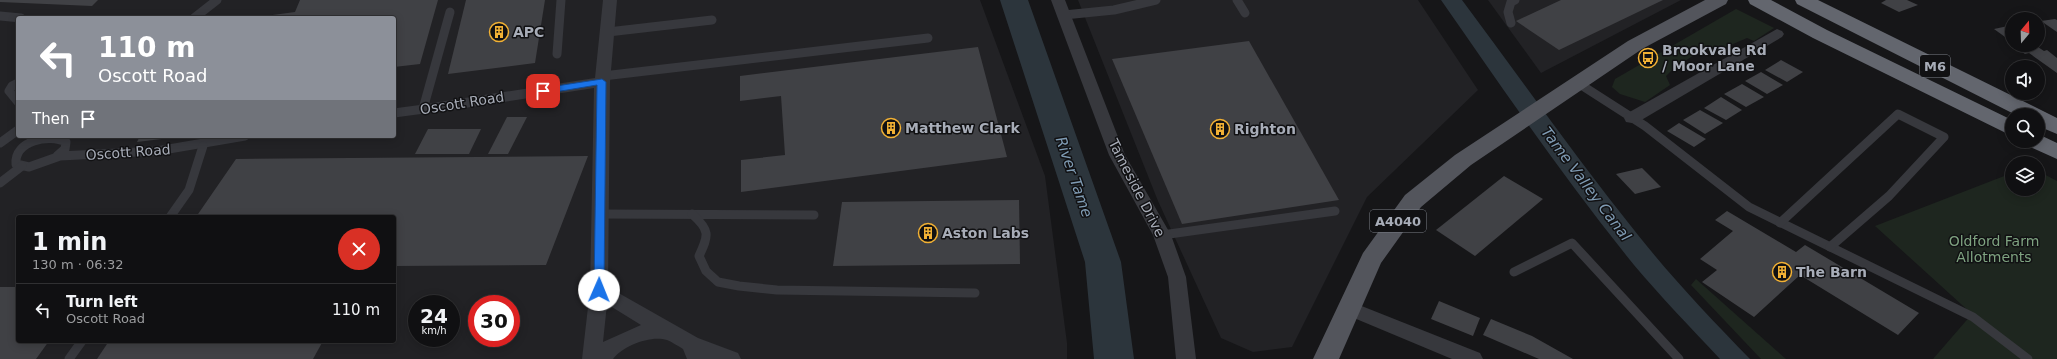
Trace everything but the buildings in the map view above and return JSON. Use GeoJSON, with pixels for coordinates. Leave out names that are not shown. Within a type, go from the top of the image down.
{"type":"FeatureCollection","features":[{"type":"Feature","properties":{"kind":"highway","name":"M6"},"geometry":{"type":"LineString","coordinates":[[1756,0],[1820,34],[2005,126]]}},
{"type":"Feature","properties":{"kind":"highway","name":"M6"},"geometry":{"type":"LineString","coordinates":[[1804,0],[2019,108]]}},
{"type":"Feature","properties":{"kind":"highway"},"geometry":{"type":"LineString","coordinates":[[2045,121],[2057,127]]}},
{"type":"Feature","properties":{"kind":"highway"},"geometry":{"type":"LineString","coordinates":[[2045,146],[2057,152]]}},
{"type":"Feature","properties":{"kind":"main road","name":"A4040"},"geometry":{"type":"LineString","coordinates":[[1326,359],[1371,259],[1413,201],[1463,160],[1518,123],[1635,45],[1709,2]]}},
{"type":"Feature","properties":{"kind":"street"},"geometry":{"type":"LineString","coordinates":[[592,359],[599,290],[602,79],[608,32],[610,0]]}},
{"type":"Feature","properties":{"kind":"street","name":"Tameside Drive"},"geometry":{"type":"LineString","coordinates":[[1061,7],[1117,155],[1162,235],[1177,277],[1186,359]]}},
{"type":"Feature","properties":{"kind":"street"},"geometry":{"type":"LineString","coordinates":[[1632,118],[1777,34]]}},
{"type":"Feature","properties":{"kind":"street","name":"Oscott Road"},"geometry":{"type":"LineString","coordinates":[[439,107],[602,79]]}},
{"type":"Feature","properties":{"kind":"street"},"geometry":{"type":"LineString","coordinates":[[599,290],[668,332],[694,351],[731,359]]}},
{"type":"Feature","properties":{"kind":"street"},"geometry":{"type":"LineString","coordinates":[[1349,308],[1473,359]]}},
{"type":"Feature","properties":{"kind":"street"},"geometry":{"type":"LineString","coordinates":[[601,359],[612,346],[640,333],[668,332]]}},
{"type":"Feature","properties":{"kind":"lane"},"geometry":{"type":"LineString","coordinates":[[197,16],[217,0]]}},
{"type":"Feature","properties":{"kind":"lane"},"geometry":{"type":"LineString","coordinates":[[557,54],[561,0]]}},
{"type":"Feature","properties":{"kind":"lane"},"geometry":{"type":"LineString","coordinates":[[1061,7],[1114,10],[1156,0]]}},
{"type":"Feature","properties":{"kind":"lane"},"geometry":{"type":"LineString","coordinates":[[1237,0],[1245,13]]}},
{"type":"Feature","properties":{"kind":"lane"},"geometry":{"type":"LineString","coordinates":[[1510,23],[1508,12],[1511,2],[1515,0]]}},
{"type":"Feature","properties":{"kind":"lane"},"geometry":{"type":"LineString","coordinates":[[422,109],[450,12]]}},
{"type":"Feature","properties":{"kind":"lane"},"geometry":{"type":"LineString","coordinates":[[0,16],[16,18]]}},
{"type":"Feature","properties":{"kind":"lane"},"geometry":{"type":"LineString","coordinates":[[608,32],[712,20]]}},
{"type":"Feature","properties":{"kind":"lane"},"geometry":{"type":"LineString","coordinates":[[602,79],[928,38]]}},
{"type":"Feature","properties":{"kind":"lane"},"geometry":{"type":"LineString","coordinates":[[1578,83],[1632,118],[1749,208],[1973,316],[2028,359]]}},
{"type":"Feature","properties":{"kind":"lane"},"geometry":{"type":"LineString","coordinates":[[16,84],[12,86],[9,91],[16,100]]}},
{"type":"Feature","properties":{"kind":"lane","name":"Oscott Road"},"geometry":{"type":"LineString","coordinates":[[396,113],[439,107]]}},
{"type":"Feature","properties":{"kind":"lane"},"geometry":{"type":"LineString","coordinates":[[1780,223],[1898,114],[1944,137],[1889,196],[1830,247]]}},
{"type":"Feature","properties":{"kind":"lane"},"geometry":{"type":"LineString","coordinates":[[0,143],[16,131]]}},
{"type":"Feature","properties":{"kind":"lane"},"geometry":{"type":"LineString","coordinates":[[41,138],[22,148],[16,154],[14,159],[16,164],[22,166],[33,166],[57,156],[65,149],[66,142],[62,138]]}},
{"type":"Feature","properties":{"kind":"lane","name":"Oscott Road"},"geometry":{"type":"LineString","coordinates":[[57,156],[128,154],[203,146],[237,138]]}},
{"type":"Feature","properties":{"kind":"lane"},"geometry":{"type":"LineString","coordinates":[[171,215],[189,190],[203,146]]}},
{"type":"Feature","properties":{"kind":"lane"},"geometry":{"type":"LineString","coordinates":[[0,183],[22,166]]}},
{"type":"Feature","properties":{"kind":"lane"},"geometry":{"type":"LineString","coordinates":[[1162,235],[1335,211]]}},
{"type":"Feature","properties":{"kind":"lane"},"geometry":{"type":"LineString","coordinates":[[600,214],[814,215]]}},
{"type":"Feature","properties":{"kind":"lane"},"geometry":{"type":"LineString","coordinates":[[692,214],[705,226],[707,239],[699,256],[706,271],[718,282],[777,290],[975,293]]}},
{"type":"Feature","properties":{"kind":"lane"},"geometry":{"type":"LineString","coordinates":[[1514,272],[1572,243],[1679,359]]}},
{"type":"Feature","properties":{"kind":"lane"},"geometry":{"type":"LineString","coordinates":[[69,359],[81,343]]}},
{"type":"Feature","properties":{"kind":"shaded area"},"geometry":{"type":"Polygon","coordinates":[[[0,0],[980,0],[1045,176],[1067,343],[1067,359],[0,359],[0,0]]]}},
{"type":"Feature","properties":{"kind":"shaded area"},"geometry":{"type":"Polygon","coordinates":[[[1078,0],[1418,0],[1478,90],[1367,197],[1292,347],[1253,352],[1221,338],[1158,201],[1078,0]]]}},
{"type":"Feature","properties":{"kind":"shaded area"},"geometry":{"type":"Polygon","coordinates":[[[1488,0],[1681,0],[1541,73],[1488,0]]]}},
{"type":"Feature","properties":{"kind":"green space"},"geometry":{"type":"Polygon","coordinates":[[[1736,9],[1774,28],[1754,41],[1747,38],[1719,50],[1702,50],[1674,68],[1666,76],[1670,85],[1645,102],[1620,94],[1612,87],[1615,79],[1736,9]]]}},
{"type":"Feature","properties":{"kind":"green space","name":"Oldford Farm Allotments"},"geometry":{"type":"Polygon","coordinates":[[[2045,175],[2057,181],[2057,359],[1933,359],[1972,314],[1875,226],[2005,176],[2005,196],[2045,196],[2045,175]]]}},
{"type":"Feature","properties":{"kind":"green space"},"geometry":{"type":"Polygon","coordinates":[[[1696,279],[1786,359],[1761,359],[1691,285],[1696,279]]]}},
{"type":"Feature","properties":{"kind":"water","name":"Tame Valley Canal"},"geometry":{"type":"Polygon","coordinates":[[[1441,0],[1462,0],[1571,148],[1638,235],[1692,298],[1750,359],[1720,359],[1644,277],[1583,200],[1511,101],[1441,0]]]}},
{"type":"Feature","properties":{"kind":"waterway","name":"River Tame"},"geometry":{"type":"LineString","coordinates":[[1014,0],[1103,262],[1114,359]]}},
{"type":"Feature","properties":{"kind":"place","name":"APC"},"geometry":{"type":"Point","coordinates":[499,32]}},
{"type":"Feature","properties":{"kind":"place","name":"Brookvale Rd / Moor Lane"},"geometry":{"type":"Point","coordinates":[1648,58]}},
{"type":"Feature","properties":{"kind":"place","name":"Matthew Clark"},"geometry":{"type":"Point","coordinates":[891,128]}},
{"type":"Feature","properties":{"kind":"place","name":"Righton"},"geometry":{"type":"Point","coordinates":[1220,129]}},
{"type":"Feature","properties":{"kind":"place","name":"Aston Labs"},"geometry":{"type":"Point","coordinates":[928,233]}},
{"type":"Feature","properties":{"kind":"place","name":"The Barn"},"geometry":{"type":"Point","coordinates":[1782,272]}},
{"type":"Feature","properties":{"kind":"route"},"geometry":{"type":"LineString","coordinates":[[543,91],[602,82],[599,290]]}}]}
